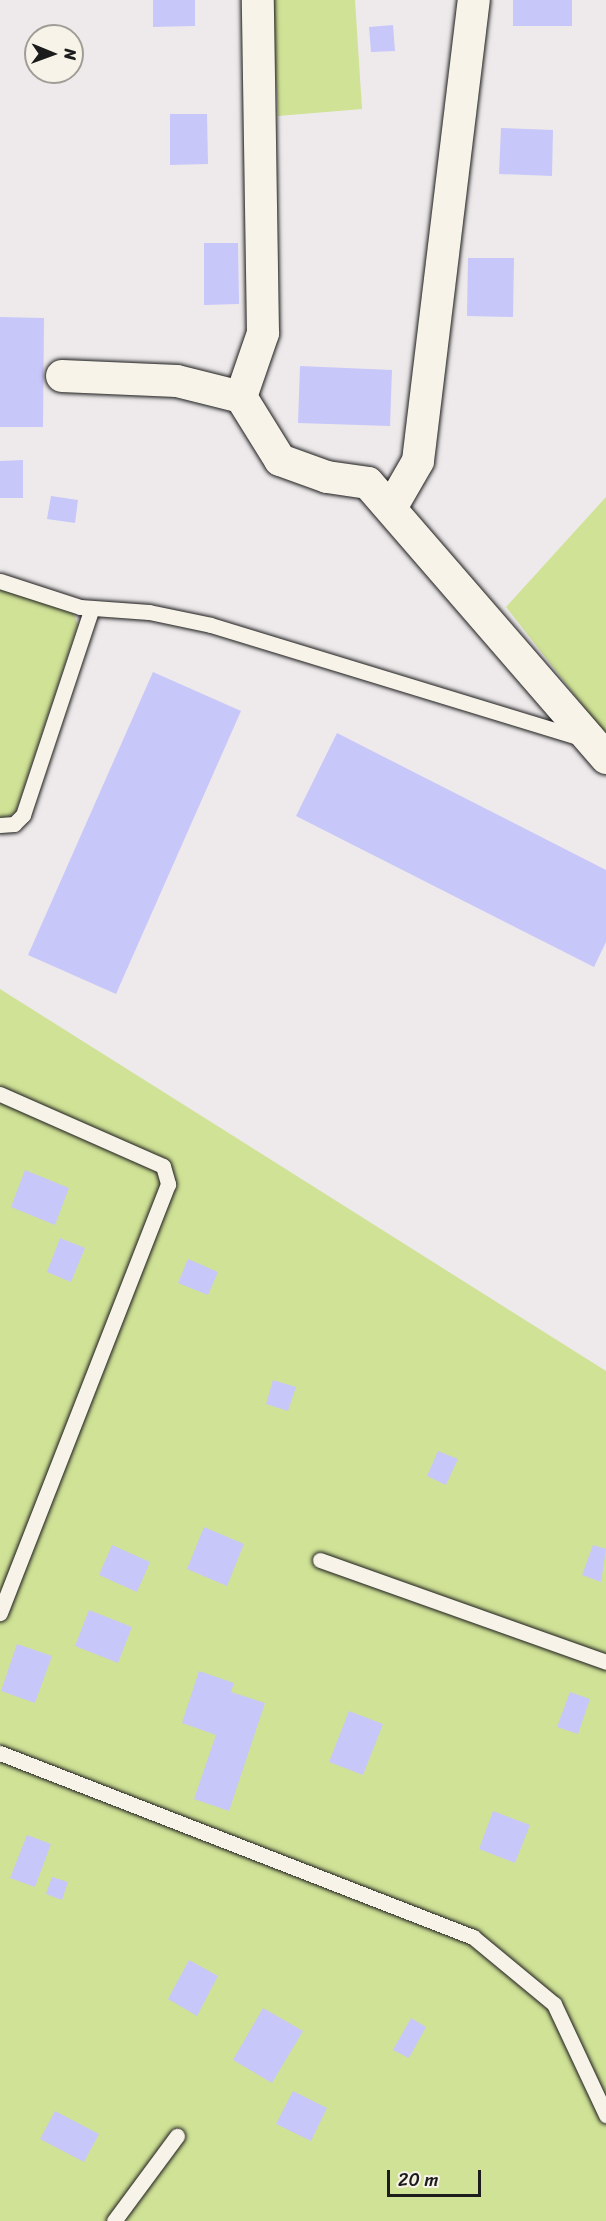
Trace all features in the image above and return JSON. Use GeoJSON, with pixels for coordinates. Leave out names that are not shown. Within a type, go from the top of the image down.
{"type":"FeatureCollection","features":[{"type":"Feature","properties":{"kind":"street"},"geometry":{"type":"LineString","coordinates":[[241,397],[263,333],[258,0]]}},
{"type":"Feature","properties":{"kind":"street"},"geometry":{"type":"LineString","coordinates":[[391,508],[418,461],[422,439],[474,0]]}},
{"type":"Feature","properties":{"kind":"street"},"geometry":{"type":"LineString","coordinates":[[62,376],[177,381],[241,397],[280,460],[327,477],[368,483],[600,750]]}},
{"type":"Feature","properties":{"kind":"lane"},"geometry":{"type":"LineString","coordinates":[[0,581],[92,608],[149,612],[211,625],[600,750]]}},
{"type":"Feature","properties":{"kind":"lane"},"geometry":{"type":"LineString","coordinates":[[0,825],[14,824],[23,815],[92,608]]}},
{"type":"Feature","properties":{"kind":"lane"},"geometry":{"type":"LineString","coordinates":[[0,1094],[163,1166],[168,1184],[0,1613]]}},
{"type":"Feature","properties":{"kind":"lane"},"geometry":{"type":"LineString","coordinates":[[320,1560],[606,1662]]}},
{"type":"Feature","properties":{"kind":"lane"},"geometry":{"type":"LineString","coordinates":[[0,1753],[473,1937],[554,2004],[606,2115]]}},
{"type":"Feature","properties":{"kind":"lane"},"geometry":{"type":"LineString","coordinates":[[114,2221],[177,2136]]}},
{"type":"Feature","properties":{"kind":"green space"},"geometry":{"type":"Polygon","coordinates":[[[272,0],[355,0],[362,109],[278,116],[272,0]]]}},
{"type":"Feature","properties":{"kind":"green space"},"geometry":{"type":"Polygon","coordinates":[[[606,497],[606,735],[506,607],[606,497]]]}},
{"type":"Feature","properties":{"kind":"green space"},"geometry":{"type":"Polygon","coordinates":[[[0,589],[73,612],[78,625],[16,812],[4,819],[0,818],[0,589]]]}},
{"type":"Feature","properties":{"kind":"green space"},"geometry":{"type":"Polygon","coordinates":[[[0,989],[606,1371],[606,2221],[0,2221],[0,989]]]}},
{"type":"Feature","properties":{"kind":"building"},"geometry":{"type":"Polygon","coordinates":[[[153,0],[195,0],[195,26],[153,27],[153,0]]]}},
{"type":"Feature","properties":{"kind":"building"},"geometry":{"type":"Polygon","coordinates":[[[513,0],[572,0],[572,26],[513,26],[513,0]]]}},
{"type":"Feature","properties":{"kind":"building"},"geometry":{"type":"Polygon","coordinates":[[[393,25],[395,51],[371,52],[369,27],[393,25]]]}},
{"type":"Feature","properties":{"kind":"building"},"geometry":{"type":"Polygon","coordinates":[[[170,114],[207,114],[208,164],[170,165],[170,114]]]}},
{"type":"Feature","properties":{"kind":"building"},"geometry":{"type":"Polygon","coordinates":[[[501,128],[553,130],[552,176],[499,174],[501,128]]]}},
{"type":"Feature","properties":{"kind":"building"},"geometry":{"type":"Polygon","coordinates":[[[204,243],[238,243],[239,304],[204,305],[204,243]]]}},
{"type":"Feature","properties":{"kind":"building"},"geometry":{"type":"Polygon","coordinates":[[[468,258],[514,258],[513,317],[467,316],[468,258]]]}},
{"type":"Feature","properties":{"kind":"building"},"geometry":{"type":"Polygon","coordinates":[[[0,317],[44,318],[43,427],[0,427],[0,317]]]}},
{"type":"Feature","properties":{"kind":"building"},"geometry":{"type":"Polygon","coordinates":[[[300,366],[392,370],[390,426],[298,423],[300,366]]]}},
{"type":"Feature","properties":{"kind":"building"},"geometry":{"type":"Polygon","coordinates":[[[23,460],[23,498],[0,498],[0,461],[23,460]]]}},
{"type":"Feature","properties":{"kind":"building"},"geometry":{"type":"Polygon","coordinates":[[[51,496],[78,500],[75,523],[47,519],[51,496]]]}},
{"type":"Feature","properties":{"kind":"building"},"geometry":{"type":"Polygon","coordinates":[[[153,672],[241,711],[116,994],[28,955],[153,672]]]}},
{"type":"Feature","properties":{"kind":"building"},"geometry":{"type":"Polygon","coordinates":[[[337,733],[606,870],[606,942],[594,967],[296,816],[337,733]]]}},
{"type":"Feature","properties":{"kind":"building"},"geometry":{"type":"Polygon","coordinates":[[[25,1170],[69,1188],[55,1225],[11,1207],[25,1170]]]}},
{"type":"Feature","properties":{"kind":"building"},"geometry":{"type":"Polygon","coordinates":[[[60,1238],[85,1248],[71,1282],[47,1272],[60,1238]]]}},
{"type":"Feature","properties":{"kind":"building"},"geometry":{"type":"Polygon","coordinates":[[[188,1259],[218,1272],[208,1295],[178,1283],[188,1259]]]}},
{"type":"Feature","properties":{"kind":"building"},"geometry":{"type":"Polygon","coordinates":[[[273,1380],[296,1387],[288,1411],[266,1404],[273,1380]]]}},
{"type":"Feature","properties":{"kind":"building"},"geometry":{"type":"Polygon","coordinates":[[[438,1451],[458,1459],[446,1485],[427,1476],[438,1451]]]}},
{"type":"Feature","properties":{"kind":"building"},"geometry":{"type":"Polygon","coordinates":[[[204,1527],[244,1544],[227,1586],[187,1569],[204,1527]]]}},
{"type":"Feature","properties":{"kind":"building"},"geometry":{"type":"Polygon","coordinates":[[[112,1545],[150,1562],[137,1592],[99,1575],[112,1545]]]}},
{"type":"Feature","properties":{"kind":"building"},"geometry":{"type":"Polygon","coordinates":[[[593,1545],[606,1549],[601,1582],[582,1575],[593,1545]]]}},
{"type":"Feature","properties":{"kind":"building"},"geometry":{"type":"Polygon","coordinates":[[[89,1610],[132,1627],[118,1663],[75,1646],[89,1610]]]}},
{"type":"Feature","properties":{"kind":"building"},"geometry":{"type":"Polygon","coordinates":[[[17,1644],[52,1656],[35,1703],[1,1691],[17,1644]]]}},
{"type":"Feature","properties":{"kind":"building"},"geometry":{"type":"Polygon","coordinates":[[[199,1671],[234,1683],[231,1692],[265,1703],[229,1811],[194,1799],[216,1735],[182,1723],[199,1671]]]}},
{"type":"Feature","properties":{"kind":"building"},"geometry":{"type":"Polygon","coordinates":[[[570,1692],[590,1699],[578,1734],[557,1727],[570,1692]]]}},
{"type":"Feature","properties":{"kind":"building"},"geometry":{"type":"Polygon","coordinates":[[[349,1711],[383,1724],[363,1775],[329,1762],[349,1711]]]}},
{"type":"Feature","properties":{"kind":"building"},"geometry":{"type":"Polygon","coordinates":[[[493,1811],[530,1825],[515,1863],[479,1849],[493,1811]]]}},
{"type":"Feature","properties":{"kind":"building"},"geometry":{"type":"Polygon","coordinates":[[[27,1835],[51,1844],[35,1887],[10,1878],[27,1835]]]}},
{"type":"Feature","properties":{"kind":"building"},"geometry":{"type":"Polygon","coordinates":[[[52,1877],[68,1882],[62,1900],[46,1894],[52,1877]]]}},
{"type":"Feature","properties":{"kind":"building"},"geometry":{"type":"Polygon","coordinates":[[[189,1960],[218,1976],[197,2016],[168,1999],[189,1960]]]}},
{"type":"Feature","properties":{"kind":"building"},"geometry":{"type":"Polygon","coordinates":[[[263,2008],[303,2031],[272,2083],[233,2060],[263,2008]]]}},
{"type":"Feature","properties":{"kind":"building"},"geometry":{"type":"Polygon","coordinates":[[[411,2018],[426,2027],[409,2058],[393,2050],[411,2018]]]}},
{"type":"Feature","properties":{"kind":"building"},"geometry":{"type":"Polygon","coordinates":[[[293,2091],[327,2108],[311,2141],[276,2124],[293,2091]]]}},
{"type":"Feature","properties":{"kind":"building"},"geometry":{"type":"Polygon","coordinates":[[[55,2111],[99,2134],[84,2162],[40,2139],[55,2111]]]}}]}
